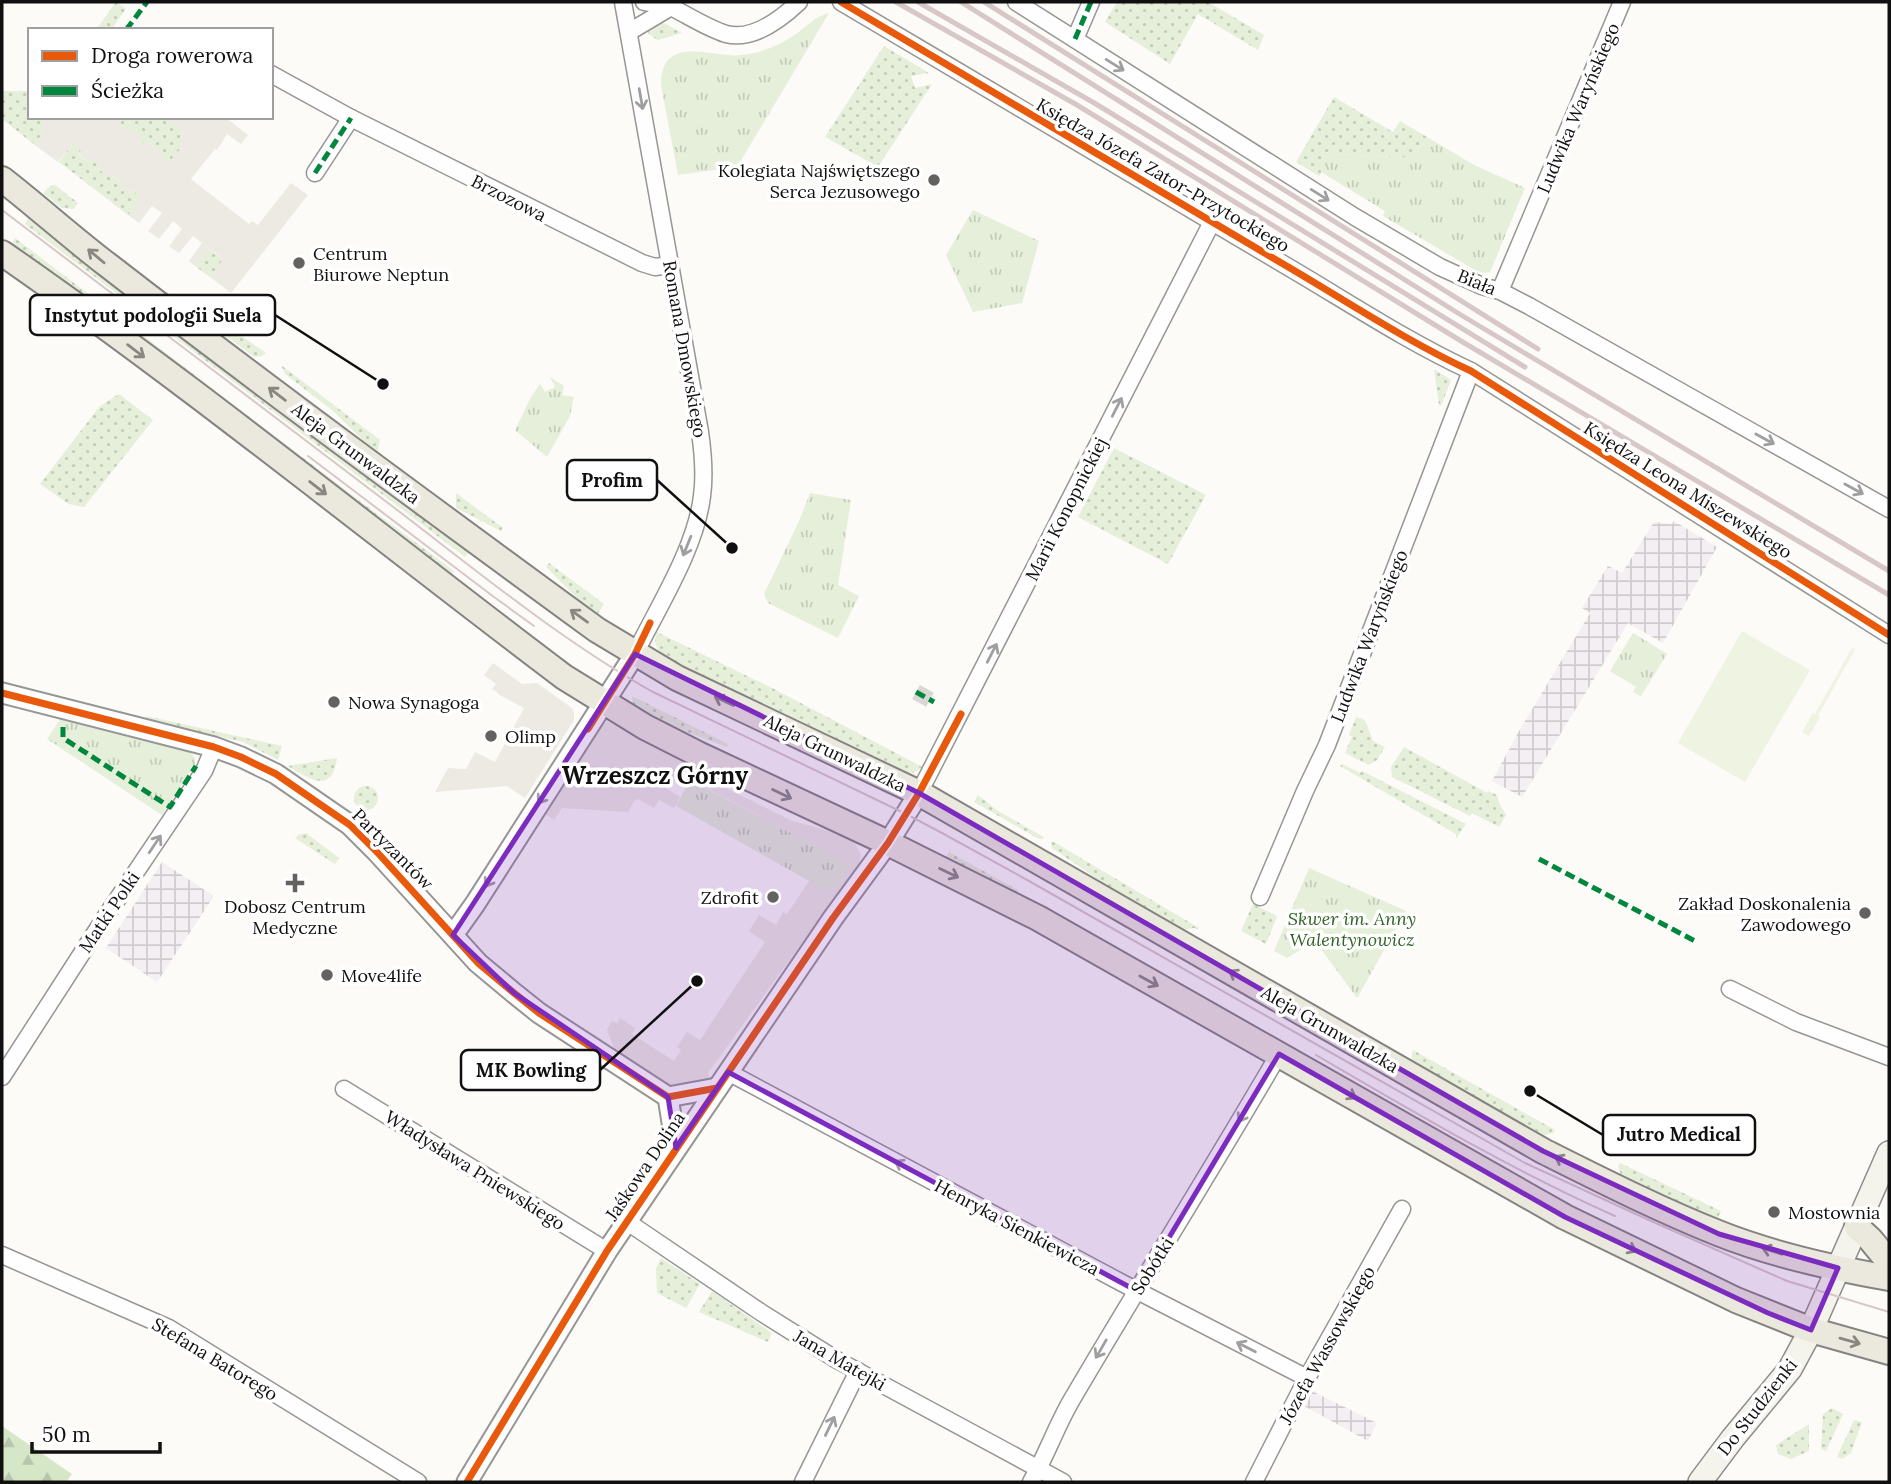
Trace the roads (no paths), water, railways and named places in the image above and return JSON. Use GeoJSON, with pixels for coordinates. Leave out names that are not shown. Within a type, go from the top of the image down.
{"type":"FeatureCollection","features":[{"type":"Feature","properties":{"kind":"main road","name":"Aleja Grunwaldzka"},"geometry":{"type":"LineString","coordinates":[[2,179],[106,264],[256,378],[597,630],[635,654],[677,678],[919,793],[1543,1151],[1619,1189],[1719,1234],[1786,1256],[1889,1278]]}},
{"type":"Feature","properties":{"kind":"main road"},"geometry":{"type":"LineString","coordinates":[[2,253],[68,299],[270,451],[564,677],[645,727],[1038,918],[1565,1217],[1736,1300],[1811,1330],[1889,1352]]}},
{"type":"Feature","properties":{"kind":"main road"},"geometry":{"type":"LineString","coordinates":[[1838,1268],[1889,1153]]}},
{"type":"Feature","properties":{"kind":"main road"},"geometry":{"type":"LineString","coordinates":[[1857,1227],[1889,1262]]}},
{"type":"Feature","properties":{"kind":"main road","name":"Do Studzienki"},"geometry":{"type":"LineString","coordinates":[[1700,1482],[1790,1370],[1838,1268]]}},
{"type":"Feature","properties":{"kind":"street","name":"Romana Dmowskiego"},"geometry":{"type":"LineString","coordinates":[[623,2],[700,432],[703,465],[700,511],[687,549],[635,654]]}},
{"type":"Feature","properties":{"kind":"street"},"geometry":{"type":"LineString","coordinates":[[645,2],[668,4],[713,29],[729,34],[764,29],[799,2]]}},
{"type":"Feature","properties":{"kind":"street","name":"Księdza Józefa Zator-Przytockiego"},"geometry":{"type":"LineString","coordinates":[[841,2],[1425,349],[1471,371]]}},
{"type":"Feature","properties":{"kind":"street","name":"Biała"},"geometry":{"type":"LineString","coordinates":[[1016,2],[1355,217],[1440,267],[1500,291],[1889,509]]}},
{"type":"Feature","properties":{"kind":"street"},"geometry":{"type":"LineString","coordinates":[[1074,39],[1091,2]]}},
{"type":"Feature","properties":{"kind":"street","name":"Ludwika Waryńskiego"},"geometry":{"type":"LineString","coordinates":[[1500,291],[1622,2]]}},
{"type":"Feature","properties":{"kind":"street"},"geometry":{"type":"LineString","coordinates":[[629,32],[668,4]]}},
{"type":"Feature","properties":{"kind":"street","name":"Brzozowa"},"geometry":{"type":"LineString","coordinates":[[273,75],[351,118],[556,222],[642,263],[655,267],[670,265]]}},
{"type":"Feature","properties":{"kind":"street"},"geometry":{"type":"LineString","coordinates":[[316,173],[351,118]]}},
{"type":"Feature","properties":{"kind":"street","name":"Marii Konopnickiej"},"geometry":{"type":"LineString","coordinates":[[919,793],[1211,223]]}},
{"type":"Feature","properties":{"kind":"street","name":"Ludwika Waryńskiego"},"geometry":{"type":"LineString","coordinates":[[1260,897],[1327,745],[1471,371]]}},
{"type":"Feature","properties":{"kind":"street","name":"Księdza Leona Miszewskiego"},"geometry":{"type":"LineString","coordinates":[[1471,371],[1889,635]]}},
{"type":"Feature","properties":{"kind":"street"},"geometry":{"type":"LineString","coordinates":[[453,935],[635,654]]}},
{"type":"Feature","properties":{"kind":"street","name":"Partyzantów"},"geometry":{"type":"LineString","coordinates":[[2,693],[214,747],[276,774],[349,825],[478,963],[514,993],[539,1013],[668,1097]]}},
{"type":"Feature","properties":{"kind":"street","name":"Matki Polki"},"geometry":{"type":"LineString","coordinates":[[2,1077],[204,771],[214,747]]}},
{"type":"Feature","properties":{"kind":"street","name":"Jaśkowa Dolina"},"geometry":{"type":"LineString","coordinates":[[467,1482],[626,1221],[833,918],[888,843],[919,793]]}},
{"type":"Feature","properties":{"kind":"street"},"geometry":{"type":"LineString","coordinates":[[1730,989],[1796,1022],[1889,1057]]}},
{"type":"Feature","properties":{"kind":"street","name":"Sobótki"},"geometry":{"type":"LineString","coordinates":[[1035,1476],[1068,1406],[1124,1309],[1279,1054]]}},
{"type":"Feature","properties":{"kind":"street"},"geometry":{"type":"LineString","coordinates":[[676,1148],[668,1097],[723,1080]]}},
{"type":"Feature","properties":{"kind":"street","name":"Henryka Sienkiewicza"},"geometry":{"type":"LineString","coordinates":[[723,1080],[1307,1378]]}},
{"type":"Feature","properties":{"kind":"street","name":"Władysława Pniewskiego"},"geometry":{"type":"LineString","coordinates":[[344,1089],[607,1251]]}},
{"type":"Feature","properties":{"kind":"street","name":"Józefa Wassowskiego"},"geometry":{"type":"LineString","coordinates":[[1254,1482],[1307,1378],[1402,1209]]}},
{"type":"Feature","properties":{"kind":"street","name":"Jana Matejki"},"geometry":{"type":"LineString","coordinates":[[626,1221],[762,1314],[1035,1476],[1063,1482]]}},
{"type":"Feature","properties":{"kind":"street","name":"Stefana Batorego"},"geometry":{"type":"LineString","coordinates":[[2,1255],[169,1328],[418,1482]]}},
{"type":"Feature","properties":{"kind":"street"},"geometry":{"type":"LineString","coordinates":[[803,1482],[858,1371]]}},
{"type":"Feature","properties":{"kind":"tunnel"},"geometry":{"type":"LineString","coordinates":[[916,692],[934,702]]}},
{"type":"Feature","properties":{"kind":"tram line"},"geometry":{"type":"LineString","coordinates":[[2,210],[518,603],[651,691],[942,833],[1525,1163],[1787,1281],[1889,1312]]}},
{"type":"Feature","properties":{"kind":"tram line"},"geometry":{"type":"LineString","coordinates":[[308,456],[534,626]]}},
{"type":"Feature","properties":{"kind":"tram line"},"geometry":{"type":"LineString","coordinates":[[1316,1055],[1501,1160],[1615,1216]]}},
{"type":"Feature","properties":{"kind":"railway"},"geometry":{"type":"LineString","coordinates":[[896,2],[1077,105],[1461,341],[1889,595]]}},
{"type":"Feature","properties":{"kind":"railway"},"geometry":{"type":"LineString","coordinates":[[918,2],[1096,104],[1525,367]]}},
{"type":"Feature","properties":{"kind":"railway"},"geometry":{"type":"LineString","coordinates":[[961,2],[1461,315],[1889,571]]}},
{"type":"Feature","properties":{"kind":"railway"},"geometry":{"type":"LineString","coordinates":[[984,2],[1538,349]]}},
{"type":"Feature","properties":{"kind":"place","name":"Kolegiata Najświętszego Serca Jezusowego"},"geometry":{"type":"Point","coordinates":[934,180]}},
{"type":"Feature","properties":{"kind":"place","name":"Centrum Biurowe Neptun"},"geometry":{"type":"Point","coordinates":[299,263]}},
{"type":"Feature","properties":{"kind":"place","name":"Instytut podologii Suela"},"geometry":{"type":"Point","coordinates":[383,384]}},
{"type":"Feature","properties":{"kind":"place","name":"Profim"},"geometry":{"type":"Point","coordinates":[732,548]}},
{"type":"Feature","properties":{"kind":"place","name":"Nowa Synagoga"},"geometry":{"type":"Point","coordinates":[334,702]}},
{"type":"Feature","properties":{"kind":"place","name":"Olimp"},"geometry":{"type":"Point","coordinates":[491,736]}},
{"type":"Feature","properties":{"kind":"place","name":"Dobosz Centrum Medyczne"},"geometry":{"type":"Point","coordinates":[295,883]}},
{"type":"Feature","properties":{"kind":"place","name":"Zdrofit"},"geometry":{"type":"Point","coordinates":[773,897]}},
{"type":"Feature","properties":{"kind":"place","name":"Zakład Doskonalenia Zawodowego"},"geometry":{"type":"Point","coordinates":[1865,913]}},
{"type":"Feature","properties":{"kind":"place","name":"Move4life"},"geometry":{"type":"Point","coordinates":[327,975]}},
{"type":"Feature","properties":{"kind":"place","name":"MK Bowling"},"geometry":{"type":"Point","coordinates":[697,981]}},
{"type":"Feature","properties":{"kind":"place","name":"Jutro Medical"},"geometry":{"type":"Point","coordinates":[1530,1091]}},
{"type":"Feature","properties":{"kind":"place","name":"Mostownia"},"geometry":{"type":"Point","coordinates":[1774,1212]}},
{"type":"Feature","properties":{"kind":"district","name":"Wrzeszcz Górny"},"geometry":{"type":"Point","coordinates":[655,775]}},
{"type":"Feature","properties":{"kind":"park label","name":"Skwer im. Anny Walentynowicz"},"geometry":{"type":"Point","coordinates":[1352,928]}}]}
